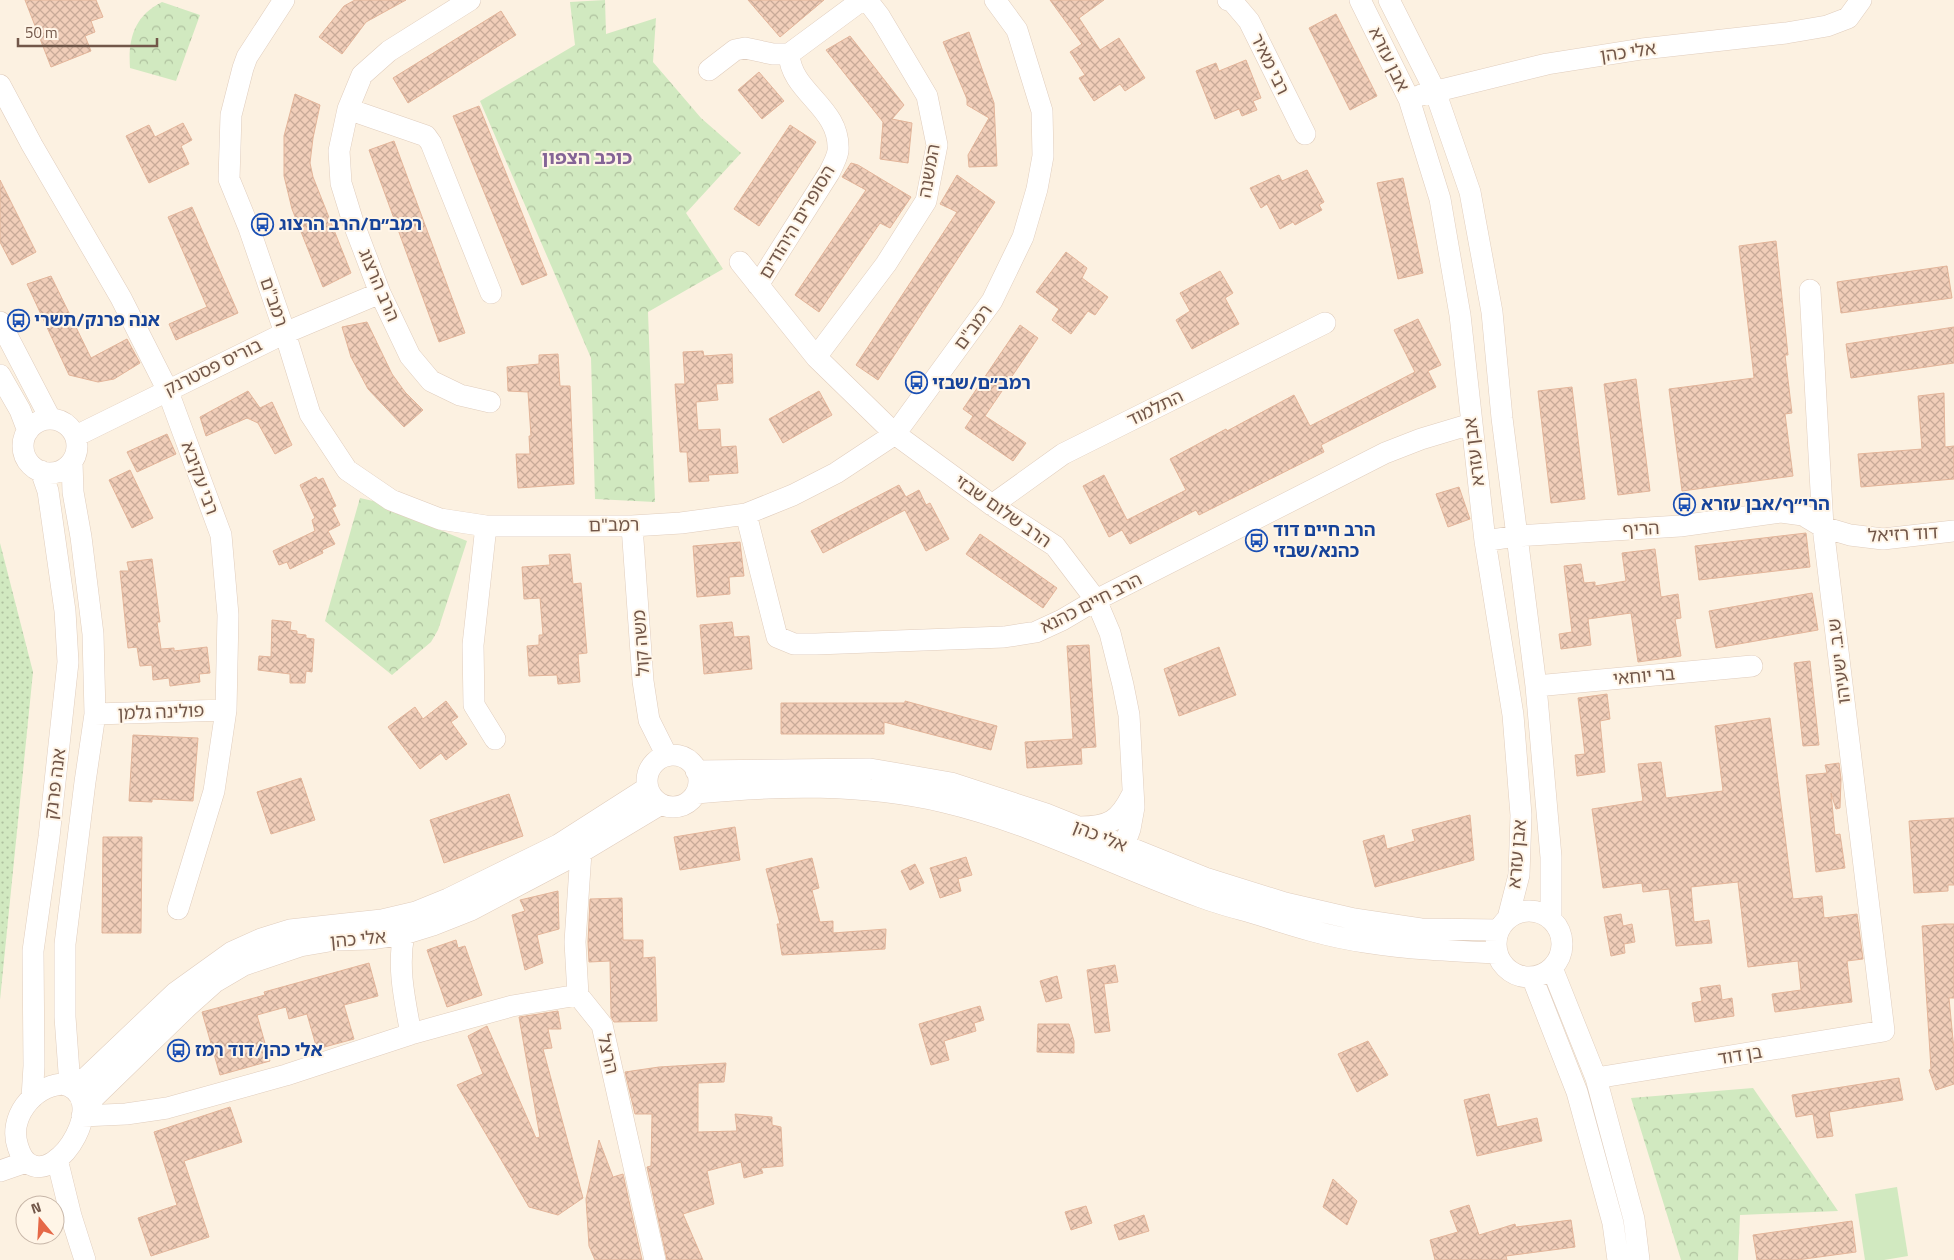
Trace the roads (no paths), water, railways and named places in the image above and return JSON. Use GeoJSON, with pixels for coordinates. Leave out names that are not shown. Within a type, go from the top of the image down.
{"type":"FeatureCollection","features":[{"type":"Feature","properties":{"kind":"street","name":"רמב\"ם"},"geometry":{"type":"LineString","coordinates":[[284,0],[247,57],[243,68],[231,115],[229,179],[249,228],[285,332],[310,414],[347,470],[391,500],[440,519],[486,526],[632,526],[682,523],[746,514],[793,495],[836,473],[895,434],[992,301],[1024,237],[1037,190],[1043,156],[1042,111],[1017,30],[995,0]]}},
{"type":"Feature","properties":{"kind":"street","name":"הרב הרצוג"},"geometry":{"type":"LineString","coordinates":[[470,0],[389,52],[362,75],[348,109],[339,151],[341,183],[380,293],[410,356],[431,381],[460,395],[490,402]]}},
{"type":"Feature","properties":{"kind":"street"},"geometry":{"type":"LineString","coordinates":[[708,70],[735,50],[745,48],[773,54],[789,54],[862,0]]}},
{"type":"Feature","properties":{"kind":"street","name":"המשנה"},"geometry":{"type":"LineString","coordinates":[[816,357],[886,264],[926,200],[937,144],[927,96],[880,17],[867,0]]}},
{"type":"Feature","properties":{"kind":"street","name":"רבי מאיר"},"geometry":{"type":"LineString","coordinates":[[1228,0],[1232,1],[1249,21],[1305,134]]}},
{"type":"Feature","properties":{"kind":"street","name":"אבן עזרא"},"geometry":{"type":"LineString","coordinates":[[1360,0],[1409,99],[1440,199],[1460,315],[1485,541],[1513,715],[1521,815],[1519,875],[1504,924]]}},
{"type":"Feature","properties":{"kind":"street","name":"אבן עזרא"},"geometry":{"type":"LineString","coordinates":[[1389,0],[1435,91],[1470,192],[1492,312],[1502,418],[1536,686],[1551,857],[1551,919]]}},
{"type":"Feature","properties":{"kind":"street","name":"אלי כהן"},"geometry":{"type":"LineString","coordinates":[[1409,99],[1547,64],[1642,49],[1786,33],[1828,26],[1848,18],[1861,0]]}},
{"type":"Feature","properties":{"kind":"street","name":"הסופרים היהודים"},"geometry":{"type":"LineString","coordinates":[[758,286],[829,173],[838,153],[837,135],[830,118],[794,75],[789,64],[789,54]]}},
{"type":"Feature","properties":{"kind":"street","name":"רבי עקיבא"},"geometry":{"type":"LineString","coordinates":[[0,85],[32,145],[121,298],[167,389],[221,535],[228,615],[226,710],[214,791],[178,909]]}},
{"type":"Feature","properties":{"kind":"street"},"geometry":{"type":"LineString","coordinates":[[348,109],[426,136],[431,143],[491,293]]}},
{"type":"Feature","properties":{"kind":"street","name":"הרב שלום שבזי"},"geometry":{"type":"LineString","coordinates":[[740,262],[816,357],[895,434],[992,505],[1055,546],[1096,600],[1110,633],[1123,685],[1128,715],[1134,793],[1130,829],[1121,855]]}},
{"type":"Feature","properties":{"kind":"street","name":"ש.ב. ישעיהו"},"geometry":{"type":"LineString","coordinates":[[1810,290],[1823,526],[1884,1031]]}},
{"type":"Feature","properties":{"kind":"street","name":"בוריס פסטרנק"},"geometry":{"type":"LineString","coordinates":[[76,436],[167,389],[285,332],[380,293]]}},
{"type":"Feature","properties":{"kind":"street"},"geometry":{"type":"LineString","coordinates":[[0,322],[50,418]]}},
{"type":"Feature","properties":{"kind":"street","name":"התלמוד"},"geometry":{"type":"LineString","coordinates":[[992,505],[1064,454],[1325,323]]}},
{"type":"Feature","properties":{"kind":"street"},"geometry":{"type":"LineString","coordinates":[[0,375],[20,410],[28,431]]}},
{"type":"Feature","properties":{"kind":"street"},"geometry":{"type":"LineString","coordinates":[[50,418],[66,423],[76,436],[77,450],[72,462],[58,472],[41,471],[34,467],[24,454],[23,446],[28,431],[34,424],[50,418]]}},
{"type":"Feature","properties":{"kind":"street","name":"הרב חיים כהנא"},"geometry":{"type":"LineString","coordinates":[[746,514],[777,637],[794,644],[1004,637],[1036,632],[1062,620],[1096,600],[1385,453],[1420,439],[1471,424]]}},
{"type":"Feature","properties":{"kind":"street","name":"אנה פרנק"},"geometry":{"type":"LineString","coordinates":[[72,462],[73,492],[81,537],[93,634],[96,714],[65,944],[65,1017],[72,1087]]}},
{"type":"Feature","properties":{"kind":"street","name":"אנה פרנק"},"geometry":{"type":"LineString","coordinates":[[32,1098],[34,1066],[33,952],[49,836],[68,662],[65,611],[48,491],[41,471]]}},
{"type":"Feature","properties":{"kind":"street","name":"הריף"},"geometry":{"type":"LineString","coordinates":[[1485,541],[1516,536],[1680,526],[1781,512],[1803,515],[1823,526]]}},
{"type":"Feature","properties":{"kind":"street"},"geometry":{"type":"LineString","coordinates":[[486,526],[474,645],[474,705],[495,739]]}},
{"type":"Feature","properties":{"kind":"street","name":"משה קול"},"geometry":{"type":"LineString","coordinates":[[632,526],[643,681],[650,720],[667,756]]}},
{"type":"Feature","properties":{"kind":"street","name":"דוד רזיאל"},"geometry":{"type":"LineString","coordinates":[[1823,526],[1850,535],[1883,539],[1954,531]]}},
{"type":"Feature","properties":{"kind":"street","name":"בר יוחאי"},"geometry":{"type":"LineString","coordinates":[[1536,686],[1752,666]]}},
{"type":"Feature","properties":{"kind":"street","name":"פולינה גלמן"},"geometry":{"type":"LineString","coordinates":[[96,714],[226,710]]}},
{"type":"Feature","properties":{"kind":"street"},"geometry":{"type":"LineString","coordinates":[[681,756],[696,771],[698,782],[696,793],[684,804],[677,807],[661,804],[655,800],[647,788],[646,781],[650,768],[660,758],[681,756]]}},
{"type":"Feature","properties":{"kind":"street","name":"אלי כהן"},"geometry":{"type":"LineString","coordinates":[[696,771],[870,769],[951,783],[1046,814],[1078,827],[1121,855],[1203,898],[1299,927],[1364,942],[1422,949],[1497,953]]}},
{"type":"Feature","properties":{"kind":"street","name":"אלי כהן"},"geometry":{"type":"LineString","coordinates":[[696,793],[750,788],[821,787],[873,789],[944,802],[1285,903],[1354,919],[1420,928],[1504,924]]}},
{"type":"Feature","properties":{"kind":"street","name":"אלי כהן"},"geometry":{"type":"LineString","coordinates":[[72,1087],[176,993],[232,952],[261,939],[290,930],[382,920],[416,912],[448,900],[558,845],[647,788]]}},
{"type":"Feature","properties":{"kind":"street"},"geometry":{"type":"LineString","coordinates":[[1078,827],[1102,825],[1113,821],[1121,815],[1134,793]]}},
{"type":"Feature","properties":{"kind":"street","name":"אלי כהן"},"geometry":{"type":"LineString","coordinates":[[83,1112],[194,1000],[215,982],[244,965],[300,946],[336,940],[370,939],[404,934],[433,925],[471,910],[581,852],[661,804]]}},
{"type":"Feature","properties":{"kind":"street"},"geometry":{"type":"LineString","coordinates":[[83,1112],[126,1114],[167,1108],[286,1075],[411,1034],[512,1006],[578,995],[574,942],[581,852]]}},
{"type":"Feature","properties":{"kind":"street"},"geometry":{"type":"LineString","coordinates":[[1530,911],[1541,913],[1551,919],[1561,934],[1562,943],[1558,961],[1543,974],[1532,977],[1514,974],[1501,961],[1497,953],[1496,942],[1504,924],[1518,913],[1530,911]]}},
{"type":"Feature","properties":{"kind":"street"},"geometry":{"type":"LineString","coordinates":[[404,934],[401,947],[402,981],[411,1034]]}},
{"type":"Feature","properties":{"kind":"street"},"geometry":{"type":"LineString","coordinates":[[1552,968],[1596,1078],[1634,1219],[1639,1260]]}},
{"type":"Feature","properties":{"kind":"street"},"geometry":{"type":"LineString","coordinates":[[1532,977],[1577,1092],[1613,1223],[1618,1260]]}},
{"type":"Feature","properties":{"kind":"street","name":"הרצל"},"geometry":{"type":"LineString","coordinates":[[578,995],[602,1025],[655,1260]]}},
{"type":"Feature","properties":{"kind":"street","name":"בן דוד"},"geometry":{"type":"LineString","coordinates":[[1596,1078],[1884,1031]]}},
{"type":"Feature","properties":{"kind":"street"},"geometry":{"type":"LineString","coordinates":[[62,1084],[72,1087],[79,1092],[83,1112],[73,1140],[57,1159],[47,1165],[34,1167],[26,1162],[8,1138],[15,1129],[20,1113],[41,1090],[52,1085],[62,1084]]}},
{"type":"Feature","properties":{"kind":"street"},"geometry":{"type":"LineString","coordinates":[[57,1159],[84,1260]]}},
{"type":"Feature","properties":{"kind":"street"},"geometry":{"type":"LineString","coordinates":[[0,1171],[26,1162]]}},
{"type":"Feature","properties":{"kind":"place","name":"רמב״ם/הרב הרצוג"},"geometry":{"type":"Point","coordinates":[263,224]}},
{"type":"Feature","properties":{"kind":"place","name":"אנה פרנק/תשרי"},"geometry":{"type":"Point","coordinates":[18,320]}},
{"type":"Feature","properties":{"kind":"place","name":"רמב״ם/שבזי"},"geometry":{"type":"Point","coordinates":[916,383]}},
{"type":"Feature","properties":{"kind":"place","name":"הרי״ף/אבן עזרא"},"geometry":{"type":"Point","coordinates":[1685,504]}},
{"type":"Feature","properties":{"kind":"place","name":"הרב חיים דוד כהנא/שבזי"},"geometry":{"type":"Point","coordinates":[1257,540]}},
{"type":"Feature","properties":{"kind":"place","name":"אלי כהן/דוד רמז"},"geometry":{"type":"Point","coordinates":[179,1050]}},
{"type":"Feature","properties":{"kind":"district","name":"כוכב הצפון"},"geometry":{"type":"Point","coordinates":[587,157]}}]}
